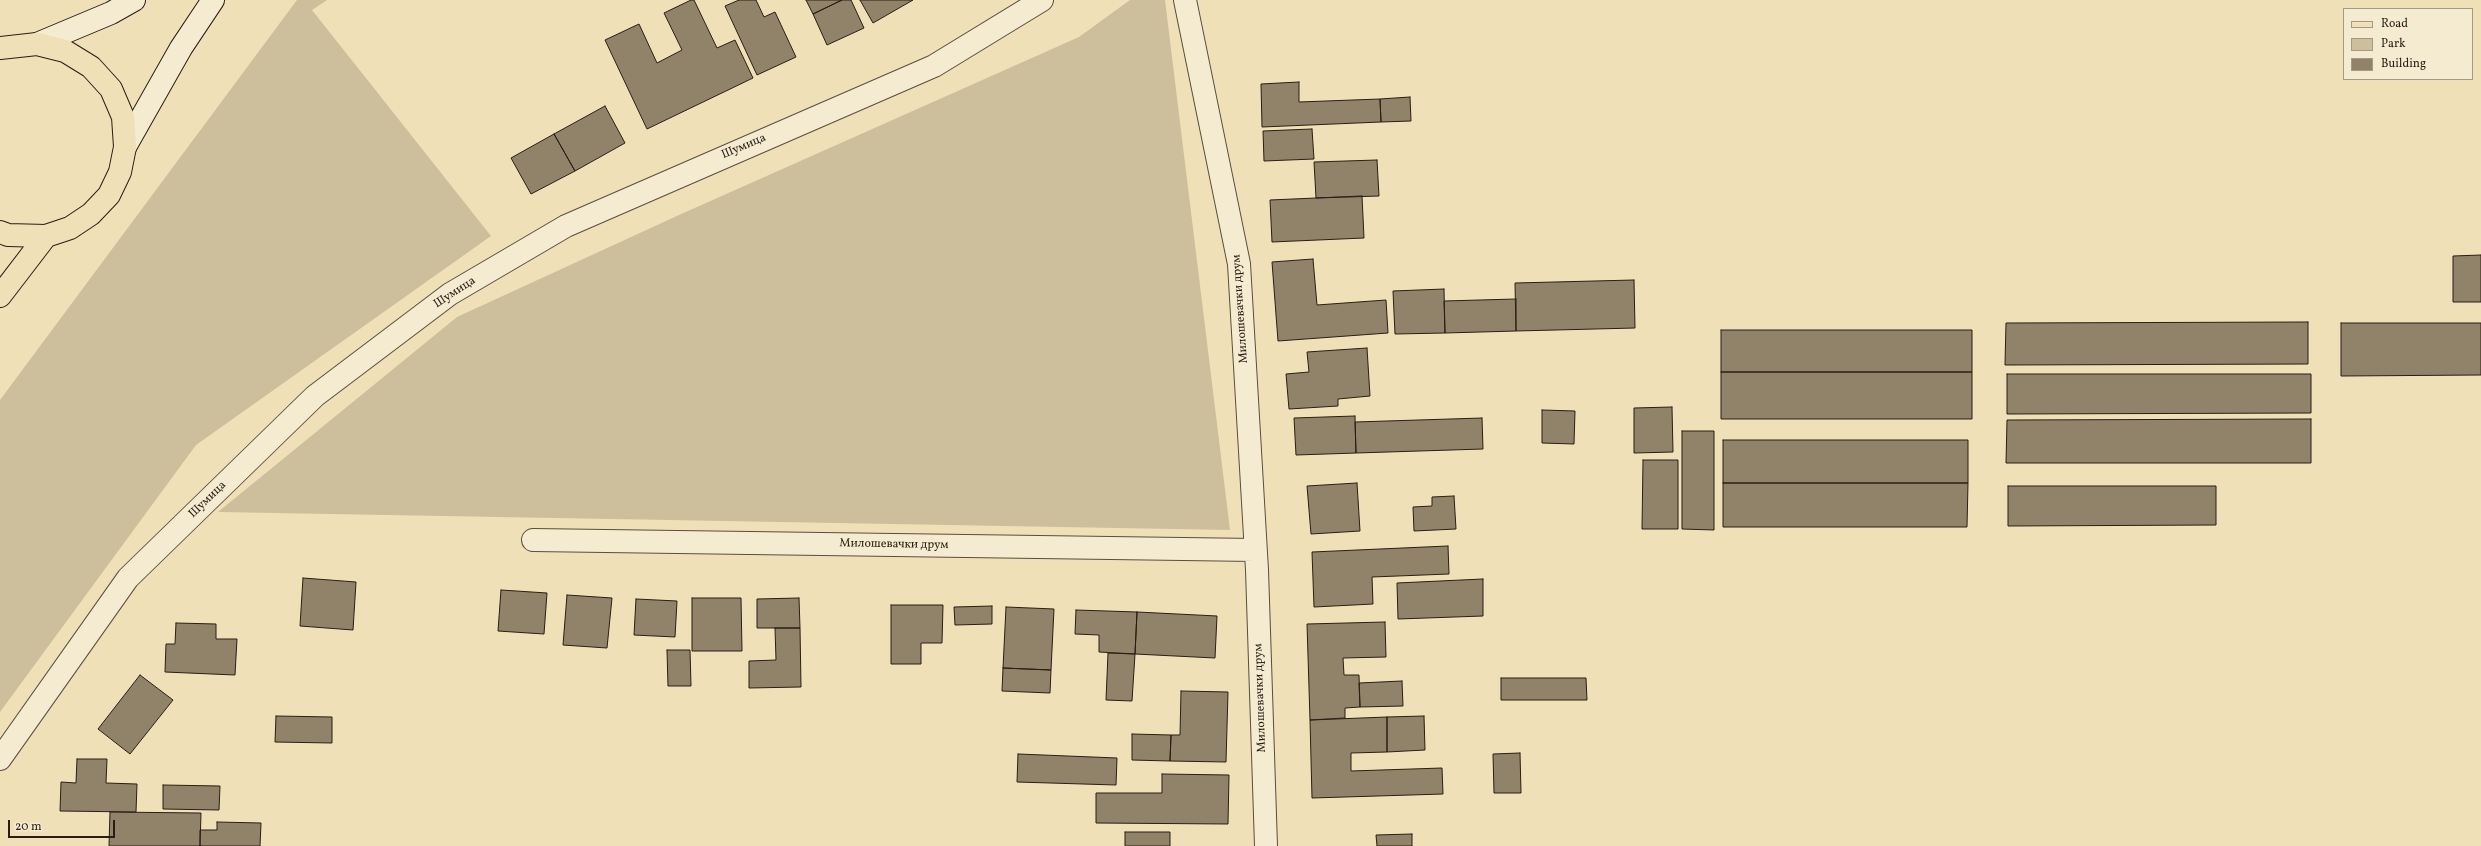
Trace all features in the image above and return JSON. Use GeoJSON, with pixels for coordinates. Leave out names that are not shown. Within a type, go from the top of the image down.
{"type":"FeatureCollection","features":[{"type":"Feature","properties":{"kind":"main road"},"geometry":{"type":"LineString","coordinates":[[0,48],[37,44],[65,51],[91,67],[111,89],[123,117],[125,147],[120,172],[109,195],[92,214],[70,228],[46,236],[8,235],[0,232]]}},
{"type":"Feature","properties":{"kind":"main road"},"geometry":{"type":"LineString","coordinates":[[0,296],[46,236]]}},
{"type":"Feature","properties":{"kind":"street"},"geometry":{"type":"LineString","coordinates":[[37,44],[111,13],[134,0]]}},
{"type":"Feature","properties":{"kind":"street"},"geometry":{"type":"LineString","coordinates":[[125,147],[180,48],[213,0]]}},
{"type":"Feature","properties":{"kind":"street","name":"Шумица"},"geometry":{"type":"LineString","coordinates":[[0,759],[128,578],[315,396],[450,294],[566,226],[934,66],[1042,0]]}},
{"type":"Feature","properties":{"kind":"street","name":"Милошевачки друм"},"geometry":{"type":"LineString","coordinates":[[1186,0],[1239,264],[1256,550],[1266,846]]}},
{"type":"Feature","properties":{"kind":"street","name":"Милошевачки друм"},"geometry":{"type":"LineString","coordinates":[[533,540],[1256,550]]}},
{"type":"Feature","properties":{"kind":"green space"},"geometry":{"type":"Polygon","coordinates":[[[297,0],[327,0],[312,10],[491,236],[196,445],[0,712],[0,400],[297,0]]]}},
{"type":"Feature","properties":{"kind":"green space"},"geometry":{"type":"Polygon","coordinates":[[[1130,0],[1165,0],[1230,530],[218,512],[457,317],[679,215],[1079,37],[1130,0]]]}},
{"type":"Feature","properties":{"kind":"building"},"geometry":{"type":"Polygon","coordinates":[[[694,0],[717,48],[735,40],[753,78],[647,129],[605,40],[639,24],[657,63],[682,50],[664,13],[694,0]]]}},
{"type":"Feature","properties":{"kind":"building"},"geometry":{"type":"Polygon","coordinates":[[[739,0],[756,0],[764,17],[775,12],[796,57],[757,75],[725,6],[739,0]]]}},
{"type":"Feature","properties":{"kind":"building"},"geometry":{"type":"Polygon","coordinates":[[[806,0],[842,0],[813,14],[806,0]]]}},
{"type":"Feature","properties":{"kind":"building"},"geometry":{"type":"Polygon","coordinates":[[[842,0],[851,0],[864,28],[827,45],[813,14],[842,0]]]}},
{"type":"Feature","properties":{"kind":"building"},"geometry":{"type":"Polygon","coordinates":[[[860,0],[913,0],[873,23],[860,0]]]}},
{"type":"Feature","properties":{"kind":"building"},"geometry":{"type":"Polygon","coordinates":[[[1299,82],[1299,102],[1380,99],[1381,122],[1262,127],[1261,84],[1299,82]]]}},
{"type":"Feature","properties":{"kind":"building"},"geometry":{"type":"Polygon","coordinates":[[[1410,97],[1411,121],[1381,122],[1380,99],[1410,97]]]}},
{"type":"Feature","properties":{"kind":"building"},"geometry":{"type":"Polygon","coordinates":[[[605,106],[625,143],[575,171],[554,134],[605,106]]]}},
{"type":"Feature","properties":{"kind":"building"},"geometry":{"type":"Polygon","coordinates":[[[1312,129],[1314,159],[1264,161],[1263,131],[1312,129]]]}},
{"type":"Feature","properties":{"kind":"building"},"geometry":{"type":"Polygon","coordinates":[[[554,134],[575,171],[531,194],[511,158],[554,134]]]}},
{"type":"Feature","properties":{"kind":"building"},"geometry":{"type":"Polygon","coordinates":[[[1377,160],[1379,196],[1316,198],[1314,162],[1377,160]]]}},
{"type":"Feature","properties":{"kind":"building"},"geometry":{"type":"Polygon","coordinates":[[[1362,196],[1364,238],[1272,242],[1270,200],[1362,196]]]}},
{"type":"Feature","properties":{"kind":"building"},"geometry":{"type":"Polygon","coordinates":[[[2481,255],[2481,302],[2453,302],[2453,256],[2481,255]]]}},
{"type":"Feature","properties":{"kind":"building"},"geometry":{"type":"Polygon","coordinates":[[[1313,259],[1317,305],[1386,300],[1388,333],[1278,341],[1272,262],[1313,259]]]}},
{"type":"Feature","properties":{"kind":"building"},"geometry":{"type":"Polygon","coordinates":[[[1634,280],[1635,328],[1516,331],[1515,283],[1634,280]]]}},
{"type":"Feature","properties":{"kind":"building"},"geometry":{"type":"Polygon","coordinates":[[[1444,289],[1445,333],[1395,334],[1393,291],[1444,289]]]}},
{"type":"Feature","properties":{"kind":"building"},"geometry":{"type":"Polygon","coordinates":[[[1516,299],[1516,331],[1445,333],[1444,301],[1516,299]]]}},
{"type":"Feature","properties":{"kind":"building"},"geometry":{"type":"Polygon","coordinates":[[[2308,322],[2308,364],[2005,365],[2006,323],[2308,322]]]}},
{"type":"Feature","properties":{"kind":"building"},"geometry":{"type":"Polygon","coordinates":[[[2341,323],[2481,323],[2481,375],[2341,376],[2341,323]]]}},
{"type":"Feature","properties":{"kind":"building"},"geometry":{"type":"Polygon","coordinates":[[[1721,330],[1972,330],[1972,372],[1721,372],[1721,330]]]}},
{"type":"Feature","properties":{"kind":"building"},"geometry":{"type":"Polygon","coordinates":[[[1367,348],[1370,396],[1338,399],[1338,406],[1289,409],[1286,374],[1309,372],[1307,352],[1367,348]]]}},
{"type":"Feature","properties":{"kind":"building"},"geometry":{"type":"Polygon","coordinates":[[[1721,372],[1972,372],[1972,419],[1721,419],[1721,372]]]}},
{"type":"Feature","properties":{"kind":"building"},"geometry":{"type":"Polygon","coordinates":[[[2007,374],[2311,374],[2311,413],[2007,414],[2007,374]]]}},
{"type":"Feature","properties":{"kind":"building"},"geometry":{"type":"Polygon","coordinates":[[[1672,407],[1673,452],[1634,453],[1634,408],[1672,407]]]}},
{"type":"Feature","properties":{"kind":"building"},"geometry":{"type":"Polygon","coordinates":[[[1542,410],[1575,411],[1574,444],[1542,443],[1542,410]]]}},
{"type":"Feature","properties":{"kind":"building"},"geometry":{"type":"Polygon","coordinates":[[[1355,416],[1356,453],[1296,455],[1294,418],[1355,416]]]}},
{"type":"Feature","properties":{"kind":"building"},"geometry":{"type":"Polygon","coordinates":[[[1482,418],[1483,449],[1356,453],[1355,422],[1482,418]]]}},
{"type":"Feature","properties":{"kind":"building"},"geometry":{"type":"Polygon","coordinates":[[[2311,419],[2311,463],[2006,463],[2007,420],[2311,419]]]}},
{"type":"Feature","properties":{"kind":"building"},"geometry":{"type":"Polygon","coordinates":[[[1682,431],[1714,431],[1714,530],[1682,529],[1682,431]]]}},
{"type":"Feature","properties":{"kind":"building"},"geometry":{"type":"Polygon","coordinates":[[[1723,440],[1968,440],[1968,483],[1723,483],[1723,440]]]}},
{"type":"Feature","properties":{"kind":"building"},"geometry":{"type":"Polygon","coordinates":[[[1643,460],[1678,460],[1678,529],[1642,529],[1643,460]]]}},
{"type":"Feature","properties":{"kind":"building"},"geometry":{"type":"Polygon","coordinates":[[[1357,483],[1360,531],[1311,534],[1307,486],[1357,483]]]}},
{"type":"Feature","properties":{"kind":"building"},"geometry":{"type":"Polygon","coordinates":[[[1723,483],[1968,483],[1967,527],[1723,527],[1723,483]]]}},
{"type":"Feature","properties":{"kind":"building"},"geometry":{"type":"Polygon","coordinates":[[[2008,486],[2216,486],[2216,525],[2008,526],[2008,486]]]}},
{"type":"Feature","properties":{"kind":"building"},"geometry":{"type":"Polygon","coordinates":[[[1454,496],[1456,529],[1414,531],[1413,507],[1432,506],[1432,497],[1454,496]]]}},
{"type":"Feature","properties":{"kind":"building"},"geometry":{"type":"Polygon","coordinates":[[[1448,546],[1449,574],[1372,577],[1373,604],[1314,607],[1312,552],[1448,546]]]}},
{"type":"Feature","properties":{"kind":"building"},"geometry":{"type":"Polygon","coordinates":[[[303,578],[356,582],[353,630],[300,626],[303,578]]]}},
{"type":"Feature","properties":{"kind":"building"},"geometry":{"type":"Polygon","coordinates":[[[1483,579],[1483,616],[1398,619],[1397,583],[1483,579]]]}},
{"type":"Feature","properties":{"kind":"building"},"geometry":{"type":"Polygon","coordinates":[[[501,590],[547,593],[544,634],[498,631],[501,590]]]}},
{"type":"Feature","properties":{"kind":"building"},"geometry":{"type":"Polygon","coordinates":[[[567,595],[612,598],[607,648],[563,645],[567,595]]]}},
{"type":"Feature","properties":{"kind":"building"},"geometry":{"type":"Polygon","coordinates":[[[692,598],[741,598],[742,651],[692,651],[692,598]]]}},
{"type":"Feature","properties":{"kind":"building"},"geometry":{"type":"Polygon","coordinates":[[[799,598],[800,628],[757,628],[757,599],[799,598]]]}},
{"type":"Feature","properties":{"kind":"building"},"geometry":{"type":"Polygon","coordinates":[[[636,599],[677,601],[675,637],[634,635],[636,599]]]}},
{"type":"Feature","properties":{"kind":"building"},"geometry":{"type":"Polygon","coordinates":[[[891,605],[943,605],[942,643],[921,643],[921,664],[891,664],[891,605]]]}},
{"type":"Feature","properties":{"kind":"building"},"geometry":{"type":"Polygon","coordinates":[[[992,606],[992,624],[955,625],[954,607],[992,606]]]}},
{"type":"Feature","properties":{"kind":"building"},"geometry":{"type":"Polygon","coordinates":[[[1006,607],[1054,609],[1051,670],[1003,668],[1006,607]]]}},
{"type":"Feature","properties":{"kind":"building"},"geometry":{"type":"Polygon","coordinates":[[[1076,610],[1137,612],[1135,654],[1099,652],[1099,635],[1075,634],[1076,610]]]}},
{"type":"Feature","properties":{"kind":"building"},"geometry":{"type":"Polygon","coordinates":[[[1137,612],[1217,616],[1215,658],[1135,654],[1137,612]]]}},
{"type":"Feature","properties":{"kind":"building"},"geometry":{"type":"Polygon","coordinates":[[[1385,622],[1386,657],[1343,658],[1344,675],[1359,675],[1360,707],[1345,708],[1345,718],[1310,720],[1307,624],[1385,622]]]}},
{"type":"Feature","properties":{"kind":"building"},"geometry":{"type":"Polygon","coordinates":[[[176,623],[216,624],[216,639],[237,639],[235,675],[165,672],[166,644],[175,644],[176,623]]]}},
{"type":"Feature","properties":{"kind":"building"},"geometry":{"type":"Polygon","coordinates":[[[775,628],[800,628],[801,687],[749,688],[749,661],[776,660],[775,628]]]}},
{"type":"Feature","properties":{"kind":"building"},"geometry":{"type":"Polygon","coordinates":[[[667,650],[690,650],[691,686],[668,686],[667,650]]]}},
{"type":"Feature","properties":{"kind":"building"},"geometry":{"type":"Polygon","coordinates":[[[1108,653],[1135,654],[1132,701],[1106,700],[1108,653]]]}},
{"type":"Feature","properties":{"kind":"building"},"geometry":{"type":"Polygon","coordinates":[[[1003,668],[1051,670],[1050,693],[1002,691],[1003,668]]]}},
{"type":"Feature","properties":{"kind":"building"},"geometry":{"type":"Polygon","coordinates":[[[140,675],[173,700],[130,754],[98,729],[140,675]]]}},
{"type":"Feature","properties":{"kind":"building"},"geometry":{"type":"Polygon","coordinates":[[[1501,678],[1586,678],[1587,700],[1501,700],[1501,678]]]}},
{"type":"Feature","properties":{"kind":"building"},"geometry":{"type":"Polygon","coordinates":[[[1402,681],[1403,706],[1360,707],[1359,683],[1402,681]]]}},
{"type":"Feature","properties":{"kind":"building"},"geometry":{"type":"Polygon","coordinates":[[[1181,691],[1228,692],[1226,762],[1170,761],[1171,735],[1180,735],[1181,691]]]}},
{"type":"Feature","properties":{"kind":"building"},"geometry":{"type":"Polygon","coordinates":[[[276,716],[332,717],[332,743],[275,742],[276,716]]]}},
{"type":"Feature","properties":{"kind":"building"},"geometry":{"type":"Polygon","coordinates":[[[1424,716],[1425,750],[1387,752],[1387,717],[1424,716]]]}},
{"type":"Feature","properties":{"kind":"building"},"geometry":{"type":"Polygon","coordinates":[[[1387,717],[1387,752],[1351,753],[1351,771],[1442,768],[1443,794],[1312,798],[1310,720],[1387,717]]]}},
{"type":"Feature","properties":{"kind":"building"},"geometry":{"type":"Polygon","coordinates":[[[1132,734],[1171,735],[1170,761],[1132,760],[1132,734]]]}},
{"type":"Feature","properties":{"kind":"building"},"geometry":{"type":"Polygon","coordinates":[[[1520,753],[1521,793],[1494,793],[1493,754],[1520,753]]]}},
{"type":"Feature","properties":{"kind":"building"},"geometry":{"type":"Polygon","coordinates":[[[1018,754],[1117,758],[1116,785],[1017,782],[1018,754]]]}},
{"type":"Feature","properties":{"kind":"building"},"geometry":{"type":"Polygon","coordinates":[[[77,759],[107,759],[106,783],[137,784],[136,812],[60,811],[61,782],[76,783],[77,759]]]}},
{"type":"Feature","properties":{"kind":"building"},"geometry":{"type":"Polygon","coordinates":[[[1162,774],[1229,775],[1228,824],[1096,823],[1096,793],[1162,793],[1162,774]]]}},
{"type":"Feature","properties":{"kind":"building"},"geometry":{"type":"Polygon","coordinates":[[[163,785],[220,786],[219,810],[163,809],[163,785]]]}},
{"type":"Feature","properties":{"kind":"building"},"geometry":{"type":"Polygon","coordinates":[[[110,812],[201,813],[200,846],[109,846],[110,812]]]}},
{"type":"Feature","properties":{"kind":"building"},"geometry":{"type":"Polygon","coordinates":[[[217,822],[261,823],[260,846],[200,846],[200,830],[217,830],[217,822]]]}},
{"type":"Feature","properties":{"kind":"building"},"geometry":{"type":"Polygon","coordinates":[[[1125,832],[1170,832],[1170,846],[1125,846],[1125,832]]]}},
{"type":"Feature","properties":{"kind":"building"},"geometry":{"type":"Polygon","coordinates":[[[1412,834],[1412,846],[1377,846],[1376,835],[1412,834]]]}}]}
